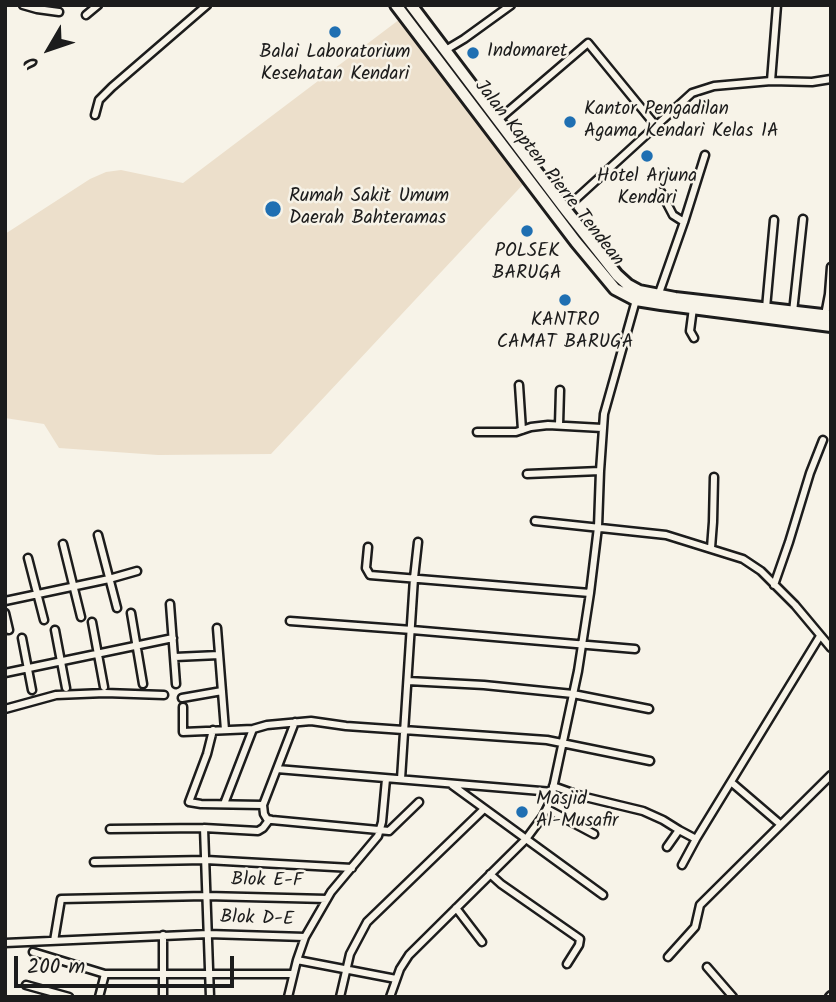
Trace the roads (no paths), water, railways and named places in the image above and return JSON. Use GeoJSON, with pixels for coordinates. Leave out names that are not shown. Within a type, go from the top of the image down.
{"type":"FeatureCollection","features":[{"type":"Feature","properties":{"kind":"highway","name":"Jalan Kapten Pierre Tendean"},"geometry":{"type":"LineString","coordinates":[[396,5],[444,51],[617,275],[639,291],[658,296],[831,326]]}},
{"type":"Feature","properties":{"kind":"highway","name":"Jalan Kapten Pierre Tendean"},"geometry":{"type":"LineString","coordinates":[[411,5],[421,27],[520,169],[615,289],[636,300],[693,309],[748,311],[766,308],[828,315]]}},
{"type":"Feature","properties":{"kind":"highway"},"geometry":{"type":"LineString","coordinates":[[520,169],[529,161]]}},
{"type":"Feature","properties":{"kind":"street"},"geometry":{"type":"LineString","coordinates":[[23,5],[59,12]]}},
{"type":"Feature","properties":{"kind":"street"},"geometry":{"type":"LineString","coordinates":[[86,15],[98,5]]}},
{"type":"Feature","properties":{"kind":"street"},"geometry":{"type":"LineString","coordinates":[[96,115],[99,100],[112,87],[207,5]]}},
{"type":"Feature","properties":{"kind":"street"},"geometry":{"type":"LineString","coordinates":[[444,51],[464,40],[511,5]]}},
{"type":"Feature","properties":{"kind":"street"},"geometry":{"type":"LineString","coordinates":[[771,81],[777,5]]}},
{"type":"Feature","properties":{"kind":"street"},"geometry":{"type":"LineString","coordinates":[[498,120],[587,43],[656,126]]}},
{"type":"Feature","properties":{"kind":"street"},"geometry":{"type":"LineString","coordinates":[[565,209],[692,93],[714,86],[831,79]]}},
{"type":"Feature","properties":{"kind":"street"},"geometry":{"type":"LineString","coordinates":[[658,296],[705,155]]}},
{"type":"Feature","properties":{"kind":"street"},"geometry":{"type":"LineString","coordinates":[[661,192],[673,215],[684,222]]}},
{"type":"Feature","properties":{"kind":"street"},"geometry":{"type":"LineString","coordinates":[[793,312],[803,219]]}},
{"type":"Feature","properties":{"kind":"street"},"geometry":{"type":"LineString","coordinates":[[766,308],[774,220]]}},
{"type":"Feature","properties":{"kind":"street"},"geometry":{"type":"LineString","coordinates":[[828,315],[831,267]]}},
{"type":"Feature","properties":{"kind":"street"},"geometry":{"type":"LineString","coordinates":[[390,997],[409,955],[526,839],[547,809],[583,645],[598,527],[604,414],[636,300]]}},
{"type":"Feature","properties":{"kind":"street"},"geometry":{"type":"LineString","coordinates":[[693,309],[690,331],[694,338]]}},
{"type":"Feature","properties":{"kind":"street"},"geometry":{"type":"LineString","coordinates":[[519,385],[522,430]]}},
{"type":"Feature","properties":{"kind":"street"},"geometry":{"type":"LineString","coordinates":[[559,425],[560,390]]}},
{"type":"Feature","properties":{"kind":"street"},"geometry":{"type":"LineString","coordinates":[[477,432],[511,432],[536,426],[559,425],[603,428]]}},
{"type":"Feature","properties":{"kind":"street"},"geometry":{"type":"LineString","coordinates":[[774,584],[823,440]]}},
{"type":"Feature","properties":{"kind":"street"},"geometry":{"type":"LineString","coordinates":[[527,474],[600,471]]}},
{"type":"Feature","properties":{"kind":"street"},"geometry":{"type":"LineString","coordinates":[[711,548],[714,477]]}},
{"type":"Feature","properties":{"kind":"street"},"geometry":{"type":"LineString","coordinates":[[536,521],[666,536],[749,562],[795,604],[831,649]]}},
{"type":"Feature","properties":{"kind":"street"},"geometry":{"type":"LineString","coordinates":[[97,535],[117,608]]}},
{"type":"Feature","properties":{"kind":"street"},"geometry":{"type":"LineString","coordinates":[[401,779],[418,542]]}},
{"type":"Feature","properties":{"kind":"street"},"geometry":{"type":"LineString","coordinates":[[63,544],[80,617]]}},
{"type":"Feature","properties":{"kind":"street"},"geometry":{"type":"LineString","coordinates":[[368,547],[366,568],[370,575],[590,593]]}},
{"type":"Feature","properties":{"kind":"street"},"geometry":{"type":"LineString","coordinates":[[28,558],[44,620]]}},
{"type":"Feature","properties":{"kind":"street"},"geometry":{"type":"LineString","coordinates":[[5,601],[137,571]]}},
{"type":"Feature","properties":{"kind":"street"},"geometry":{"type":"LineString","coordinates":[[170,604],[176,684]]}},
{"type":"Feature","properties":{"kind":"street"},"geometry":{"type":"LineString","coordinates":[[131,613],[143,684]]}},
{"type":"Feature","properties":{"kind":"street"},"geometry":{"type":"LineString","coordinates":[[5,614],[9,630]]}},
{"type":"Feature","properties":{"kind":"street"},"geometry":{"type":"LineString","coordinates":[[290,621],[635,649]]}},
{"type":"Feature","properties":{"kind":"street"},"geometry":{"type":"LineString","coordinates":[[92,622],[104,687]]}},
{"type":"Feature","properties":{"kind":"street"},"geometry":{"type":"LineString","coordinates":[[217,628],[225,730]]}},
{"type":"Feature","properties":{"kind":"street"},"geometry":{"type":"LineString","coordinates":[[55,630],[66,688]]}},
{"type":"Feature","properties":{"kind":"street"},"geometry":{"type":"LineString","coordinates":[[682,864],[820,635]]}},
{"type":"Feature","properties":{"kind":"street"},"geometry":{"type":"LineString","coordinates":[[22,638],[32,690]]}},
{"type":"Feature","properties":{"kind":"street"},"geometry":{"type":"LineString","coordinates":[[5,673],[173,638]]}},
{"type":"Feature","properties":{"kind":"street"},"geometry":{"type":"LineString","coordinates":[[175,657],[219,655]]}},
{"type":"Feature","properties":{"kind":"street"},"geometry":{"type":"LineString","coordinates":[[408,681],[573,694],[649,709]]}},
{"type":"Feature","properties":{"kind":"street"},"geometry":{"type":"LineString","coordinates":[[182,698],[222,691]]}},
{"type":"Feature","properties":{"kind":"street"},"geometry":{"type":"LineString","coordinates":[[5,709],[56,695],[164,695]]}},
{"type":"Feature","properties":{"kind":"street"},"geometry":{"type":"LineString","coordinates":[[183,707],[183,732],[253,729],[311,721],[345,726],[563,742],[650,761]]}},
{"type":"Feature","properties":{"kind":"street"},"geometry":{"type":"LineString","coordinates":[[295,722],[263,805],[264,814],[269,820],[389,831],[419,802]]}},
{"type":"Feature","properties":{"kind":"street"},"geometry":{"type":"LineString","coordinates":[[224,804],[253,729]]}},
{"type":"Feature","properties":{"kind":"street"},"geometry":{"type":"LineString","coordinates":[[213,730],[189,802],[263,805]]}},
{"type":"Feature","properties":{"kind":"street"},"geometry":{"type":"LineString","coordinates":[[277,769],[450,784],[553,789],[643,811],[696,839]]}},
{"type":"Feature","properties":{"kind":"street"},"geometry":{"type":"LineString","coordinates":[[668,957],[695,927],[700,905],[831,775]]}},
{"type":"Feature","properties":{"kind":"street"},"geometry":{"type":"LineString","coordinates":[[288,997],[305,937],[336,886],[374,842],[380,830],[386,779]]}},
{"type":"Feature","properties":{"kind":"street"},"geometry":{"type":"LineString","coordinates":[[731,782],[780,824]]}},
{"type":"Feature","properties":{"kind":"street"},"geometry":{"type":"LineString","coordinates":[[450,784],[603,895]]}},
{"type":"Feature","properties":{"kind":"street"},"geometry":{"type":"LineString","coordinates":[[340,997],[353,946],[367,922],[484,809]]}},
{"type":"Feature","properties":{"kind":"street"},"geometry":{"type":"LineString","coordinates":[[547,809],[594,834]]}},
{"type":"Feature","properties":{"kind":"street"},"geometry":{"type":"LineString","coordinates":[[110,829],[204,828],[258,831],[269,820]]}},
{"type":"Feature","properties":{"kind":"street"},"geometry":{"type":"LineString","coordinates":[[204,828],[210,997]]}},
{"type":"Feature","properties":{"kind":"street"},"geometry":{"type":"LineString","coordinates":[[667,847],[679,830]]}},
{"type":"Feature","properties":{"kind":"street"},"geometry":{"type":"LineString","coordinates":[[94,862],[206,860],[352,867]]}},
{"type":"Feature","properties":{"kind":"street"},"geometry":{"type":"LineString","coordinates":[[490,874],[580,939],[567,964]]}},
{"type":"Feature","properties":{"kind":"street","name":"Blok E-F"},"geometry":{"type":"LineString","coordinates":[[54,941],[61,900],[206,896],[327,899]]}},
{"type":"Feature","properties":{"kind":"street"},"geometry":{"type":"LineString","coordinates":[[456,908],[482,942]]}},
{"type":"Feature","properties":{"kind":"street","name":"Blok D-E"},"geometry":{"type":"LineString","coordinates":[[5,943],[208,934],[305,937]]}},
{"type":"Feature","properties":{"kind":"street"},"geometry":{"type":"LineString","coordinates":[[163,935],[163,997]]}},
{"type":"Feature","properties":{"kind":"street"},"geometry":{"type":"LineString","coordinates":[[33,952],[105,974],[293,974]]}},
{"type":"Feature","properties":{"kind":"street"},"geometry":{"type":"LineString","coordinates":[[297,960],[396,979]]}},
{"type":"Feature","properties":{"kind":"street"},"geometry":{"type":"LineString","coordinates":[[707,967],[733,997]]}},
{"type":"Feature","properties":{"kind":"street"},"geometry":{"type":"LineString","coordinates":[[99,997],[105,974]]}},
{"type":"Feature","properties":{"kind":"street"},"geometry":{"type":"LineString","coordinates":[[26,985],[69,997]]}},
{"type":"Feature","properties":{"kind":"place","name":"Balai Laboratorium Kesehatan Kendari"},"geometry":{"type":"Point","coordinates":[335,32]}},
{"type":"Feature","properties":{"kind":"place","name":"Indomaret"},"geometry":{"type":"Point","coordinates":[473,53]}},
{"type":"Feature","properties":{"kind":"place","name":"Kantor Pengadilan Agama Kendari Kelas 1A"},"geometry":{"type":"Point","coordinates":[570,122]}},
{"type":"Feature","properties":{"kind":"place","name":"Hotel Arjuna Kendari"},"geometry":{"type":"Point","coordinates":[647,156]}},
{"type":"Feature","properties":{"kind":"place","name":"Rumah Sakit Umum Daerah Bahteramas"},"geometry":{"type":"Point","coordinates":[273,209]}},
{"type":"Feature","properties":{"kind":"place","name":"POLSEK BARUGA"},"geometry":{"type":"Point","coordinates":[527,231]}},
{"type":"Feature","properties":{"kind":"place","name":"KANTRO CAMAT BARUGA"},"geometry":{"type":"Point","coordinates":[565,300]}},
{"type":"Feature","properties":{"kind":"place","name":"Masjid Al-Musafir"},"geometry":{"type":"Point","coordinates":[522,812]}}]}
